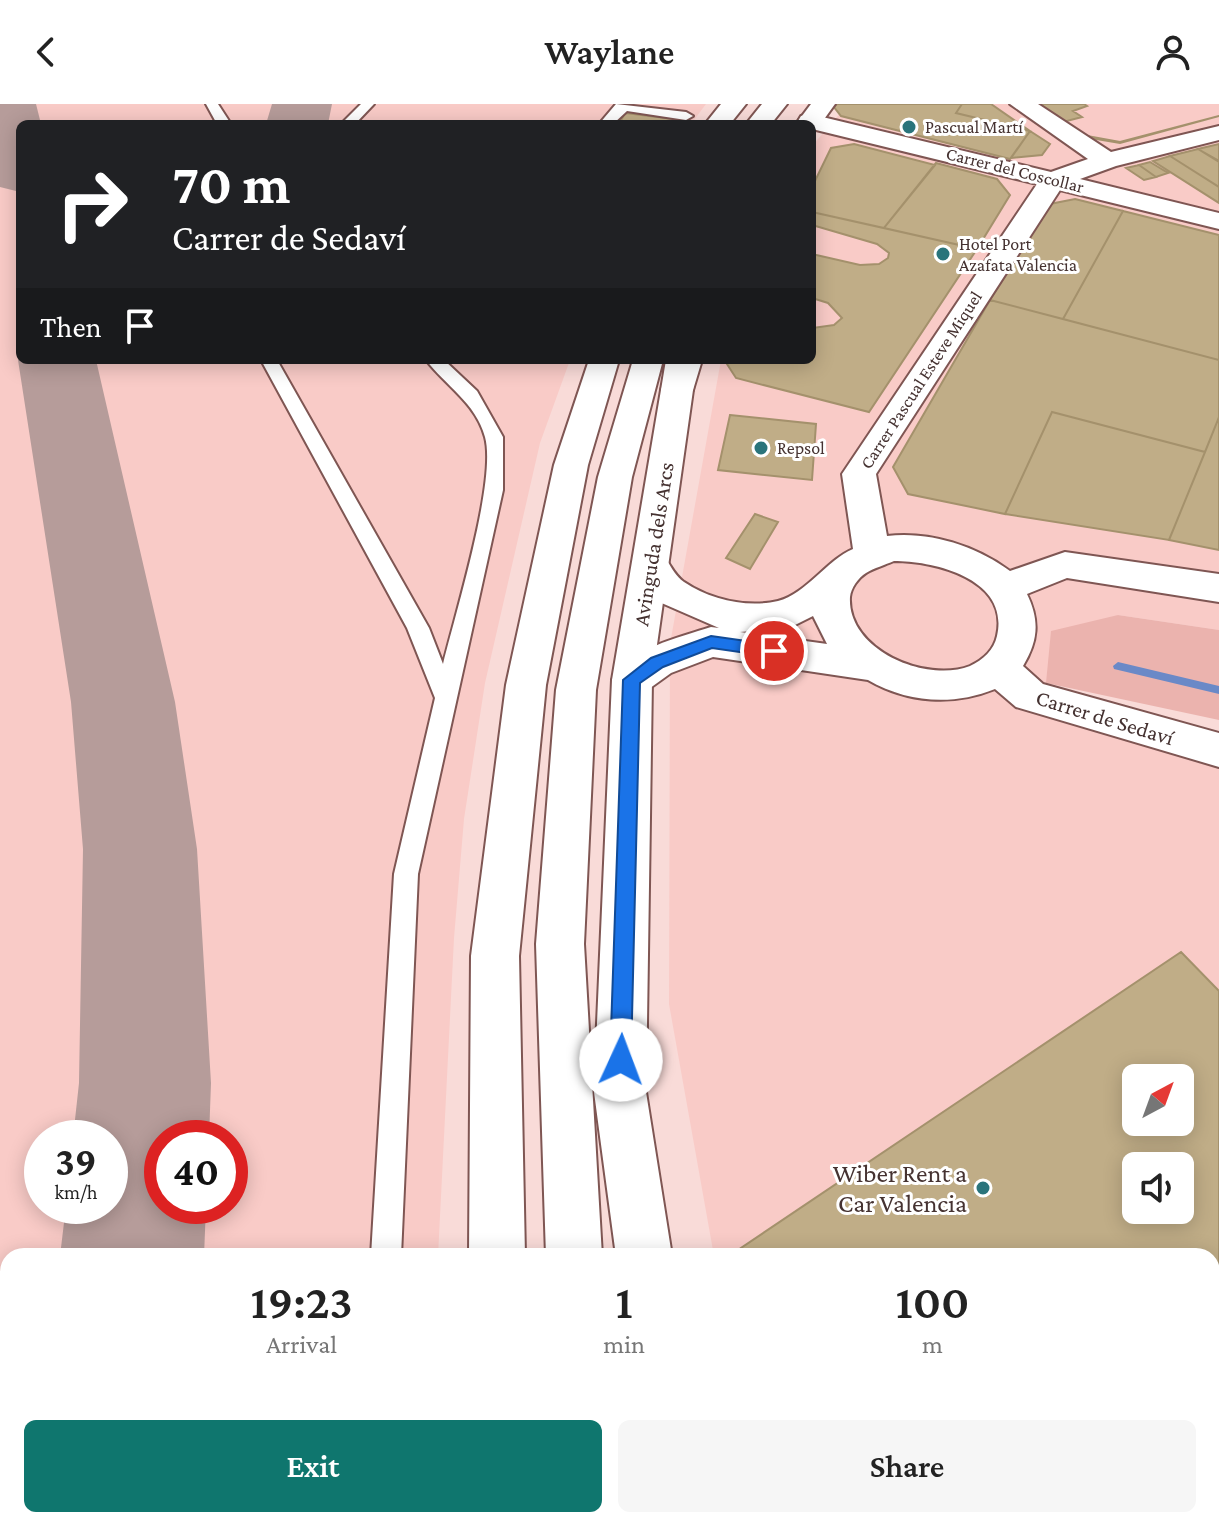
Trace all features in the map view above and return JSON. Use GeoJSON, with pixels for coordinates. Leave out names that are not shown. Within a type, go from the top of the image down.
{"type":"FeatureCollection","features":[{"type":"Feature","properties":{"kind":"main road"},"geometry":{"type":"LineString","coordinates":[[720,120],[734,104]]}},
{"type":"Feature","properties":{"kind":"main road"},"geometry":{"type":"LineString","coordinates":[[761,120],[775,104]]}},
{"type":"Feature","properties":{"kind":"main road"},"geometry":{"type":"LineString","coordinates":[[1022,104],[1107,161]]}},
{"type":"Feature","properties":{"kind":"main road","name":"Carrer del Coscollar"},"geometry":{"type":"LineString","coordinates":[[814,116],[1219,221]]}},
{"type":"Feature","properties":{"kind":"main road"},"geometry":{"type":"LineString","coordinates":[[1053,180],[1107,161],[1219,133]]}},
{"type":"Feature","properties":{"kind":"main road","name":"Carrer Pascual Esteve Miquel"},"geometry":{"type":"LineString","coordinates":[[872,553],[859,474],[1053,180]]}},
{"type":"Feature","properties":{"kind":"main road"},"geometry":{"type":"LineString","coordinates":[[497,1248],[495,956],[526,685],[571,465],[603,364]]}},
{"type":"Feature","properties":{"kind":"main road"},"geometry":{"type":"LineString","coordinates":[[574,1248],[560,944],[576,690],[615,477],[673,368]]}},
{"type":"Feature","properties":{"kind":"main road","name":"Avinguda dels Arcs"},"geometry":{"type":"LineString","coordinates":[[643,1248],[620,1092],[632,680],[650,564],[673,368]]}},
{"type":"Feature","properties":{"kind":"main road"},"geometry":{"type":"LineString","coordinates":[[632,680],[657,662],[711,642],[868,665],[899,679],[935,685],[968,683],[999,669],[1015,649],[1020,626],[1017,611],[1004,588],[981,569],[953,555],[921,548],[890,548],[872,553],[849,565],[834,583],[789,614],[731,618],[670,591],[650,564]]}},
{"type":"Feature","properties":{"kind":"main road"},"geometry":{"type":"LineString","coordinates":[[1004,588],[1065,565],[1219,588]]}},
{"type":"Feature","properties":{"kind":"main road"},"geometry":{"type":"LineString","coordinates":[[834,583],[829,606],[836,630],[845,644],[868,665]]}},
{"type":"Feature","properties":{"kind":"main road","name":"Carrer de Sedaví"},"geometry":{"type":"LineString","coordinates":[[999,669],[1030,696],[1219,750]]}},
{"type":"Feature","properties":{"kind":"lane"},"geometry":{"type":"LineString","coordinates":[[610,120],[623,105],[683,120],[696,104]]}},
{"type":"Feature","properties":{"kind":"lane"},"geometry":{"type":"LineString","coordinates":[[271,364],[418,628],[447,700]]}},
{"type":"Feature","properties":{"kind":"lane"},"geometry":{"type":"LineString","coordinates":[[386,1248],[406,874],[494,490],[494,437],[471,395],[438,364]]}},
{"type":"Feature","properties":{"kind":"shaded area"},"geometry":{"type":"Polygon","coordinates":[[[0,104],[706,104],[694,120],[16,120],[16,364],[569,364],[540,443],[485,683],[464,819],[454,938],[438,1248],[0,1248],[0,104]]]}},
{"type":"Feature","properties":{"kind":"shaded area"},"geometry":{"type":"Polygon","coordinates":[[[848,104],[1219,104],[1219,630],[1118,615],[1046,683],[1219,733],[1219,1248],[713,1248],[669,1004],[670,644],[720,364],[816,364],[816,141],[848,104]]]}},
{"type":"Feature","properties":{"kind":"shaded area"},"geometry":{"type":"Polygon","coordinates":[[[1118,615],[1219,630],[1219,720],[1046,683],[1051,631],[1118,615]]]}},
{"type":"Feature","properties":{"kind":"building"},"geometry":{"type":"Polygon","coordinates":[[[837,104],[962,104],[956,113],[1030,131],[1010,159],[841,116],[834,107],[837,104]]]}},
{"type":"Feature","properties":{"kind":"building"},"geometry":{"type":"Polygon","coordinates":[[[962,104],[991,104],[1030,131],[956,113],[962,104]]]}},
{"type":"Feature","properties":{"kind":"building"},"geometry":{"type":"Polygon","coordinates":[[[1035,104],[1087,106],[1073,111],[1082,117],[1063,122],[1035,104]]]}},
{"type":"Feature","properties":{"kind":"building"},"geometry":{"type":"Polygon","coordinates":[[[625,113],[674,119],[674,120],[621,120],[625,113]]]}},
{"type":"Feature","properties":{"kind":"building"},"geometry":{"type":"Polygon","coordinates":[[[1219,116],[1120,143],[1085,137],[1063,122],[1087,136],[1120,142],[1219,116]]]}},
{"type":"Feature","properties":{"kind":"building"},"geometry":{"type":"Polygon","coordinates":[[[1030,131],[1050,144],[1042,155],[1011,158],[1030,131]]]}},
{"type":"Feature","properties":{"kind":"building"},"geometry":{"type":"Polygon","coordinates":[[[854,144],[935,165],[884,228],[816,213],[816,179],[831,148],[854,144]]]}},
{"type":"Feature","properties":{"kind":"building"},"geometry":{"type":"Polygon","coordinates":[[[1219,144],[1219,161],[1198,149],[1219,144]]]}},
{"type":"Feature","properties":{"kind":"building"},"geometry":{"type":"Polygon","coordinates":[[[1198,149],[1219,162],[1219,187],[1170,156],[1198,149]]]}},
{"type":"Feature","properties":{"kind":"building"},"geometry":{"type":"Polygon","coordinates":[[[1170,156],[1219,187],[1219,203],[1153,161],[1170,156]]]}},
{"type":"Feature","properties":{"kind":"building"},"geometry":{"type":"Polygon","coordinates":[[[1150,162],[1168,173],[1156,177],[1139,165],[1150,162]]]}},
{"type":"Feature","properties":{"kind":"building"},"geometry":{"type":"Polygon","coordinates":[[[936,163],[997,179],[1010,195],[977,249],[884,228],[936,163]]]}},
{"type":"Feature","properties":{"kind":"building"},"geometry":{"type":"Polygon","coordinates":[[[1139,165],[1156,177],[1144,180],[1126,168],[1139,165]]]}},
{"type":"Feature","properties":{"kind":"building"},"geometry":{"type":"Polygon","coordinates":[[[1075,199],[1123,211],[1063,319],[990,300],[1050,204],[1075,199]]]}},
{"type":"Feature","properties":{"kind":"building"},"geometry":{"type":"Polygon","coordinates":[[[1123,211],[1219,235],[1219,360],[1063,319],[1123,211]]]}},
{"type":"Feature","properties":{"kind":"building"},"geometry":{"type":"Polygon","coordinates":[[[816,213],[977,249],[869,412],[736,378],[727,364],[816,364],[816,327],[834,325],[842,318],[828,303],[816,299],[816,255],[860,265],[879,264],[888,258],[889,253],[877,244],[816,226],[816,213]]]}},
{"type":"Feature","properties":{"kind":"building"},"geometry":{"type":"Polygon","coordinates":[[[990,300],[1219,360],[1219,417],[1205,452],[1052,412],[1005,514],[908,494],[893,467],[990,300]]]}},
{"type":"Feature","properties":{"kind":"building"},"geometry":{"type":"Polygon","coordinates":[[[1052,412],[1205,452],[1169,540],[1005,514],[1052,412]]]}},
{"type":"Feature","properties":{"kind":"building"},"geometry":{"type":"Polygon","coordinates":[[[730,415],[816,424],[812,480],[718,470],[730,415]]]}},
{"type":"Feature","properties":{"kind":"building"},"geometry":{"type":"Polygon","coordinates":[[[1219,417],[1219,550],[1169,540],[1219,417]]]}},
{"type":"Feature","properties":{"kind":"building"},"geometry":{"type":"Polygon","coordinates":[[[755,514],[778,522],[750,569],[726,558],[755,514]]]}},
{"type":"Feature","properties":{"kind":"building","name":"Wiber Rent a Car Valencia"},"geometry":{"type":"Polygon","coordinates":[[[1181,952],[1219,991],[1219,1248],[741,1248],[1181,952]]]}},
{"type":"Feature","properties":{"kind":"waterway"},"geometry":{"type":"LineString","coordinates":[[1118,666],[1219,690]]}},
{"type":"Feature","properties":{"kind":"taxiway"},"geometry":{"type":"LineString","coordinates":[[6,104],[16,153]]}},
{"type":"Feature","properties":{"kind":"taxiway"},"geometry":{"type":"LineString","coordinates":[[298,120],[302,104]]}},
{"type":"Feature","properties":{"kind":"taxiway"},"geometry":{"type":"LineString","coordinates":[[58,364],[123,702],[140,849],[145,1083],[133,1248]]}},
{"type":"Feature","properties":{"kind":"place","name":"Pascual Martí"},"geometry":{"type":"Point","coordinates":[909,127]}},
{"type":"Feature","properties":{"kind":"place","name":"Hotel Port Azafata Valencia"},"geometry":{"type":"Point","coordinates":[943,254]}},
{"type":"Feature","properties":{"kind":"place","name":"Repsol"},"geometry":{"type":"Point","coordinates":[761,448]}},
{"type":"Feature","properties":{"kind":"place","name":"Wiber Rent a Car Valencia"},"geometry":{"type":"Point","coordinates":[983,1188]}},
{"type":"Feature","properties":{"kind":"route"},"geometry":{"type":"LineString","coordinates":[[621,1060],[632,680],[657,662],[711,642],[774,651]]}}]}
